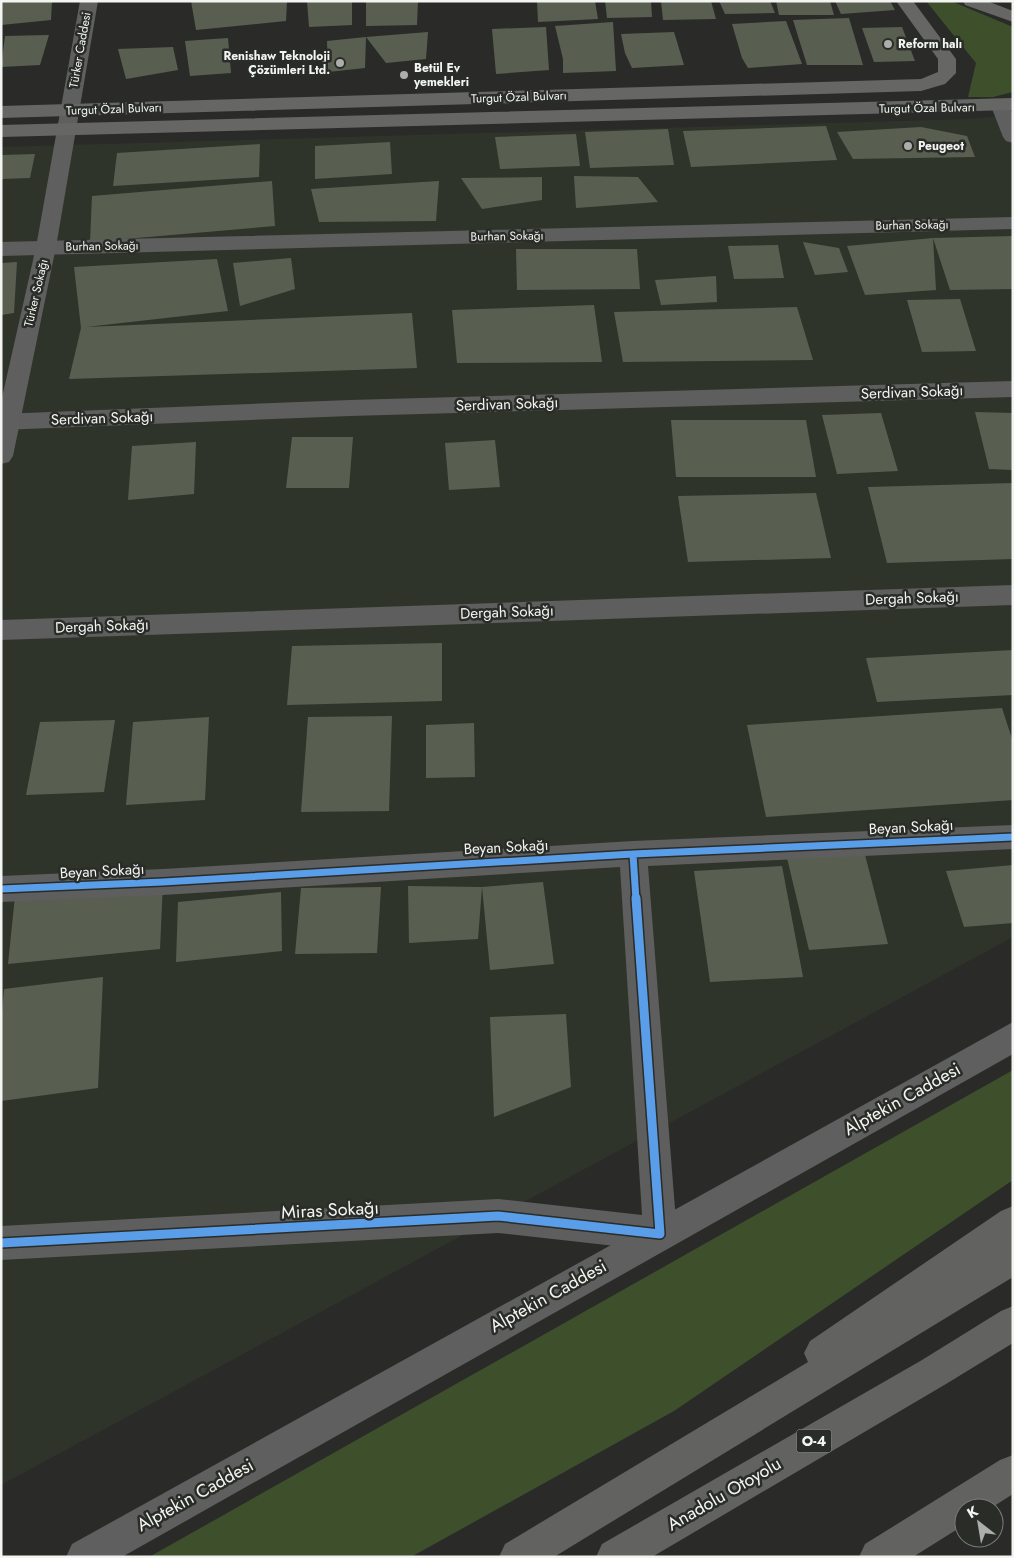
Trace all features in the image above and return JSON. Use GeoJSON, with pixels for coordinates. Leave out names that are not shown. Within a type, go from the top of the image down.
{"type":"FeatureCollection","features":[{"type":"Feature","properties":{"kind":"highway"},"geometry":{"type":"LineString","coordinates":[[575,1523],[1013,1223]]}},
{"type":"Feature","properties":{"kind":"highway"},"geometry":{"type":"LineString","coordinates":[[518,1557],[1013,1258]]}},
{"type":"Feature","properties":{"kind":"highway","name":"Anadolu Otoyolu"},"geometry":{"type":"LineString","coordinates":[[615,1557],[934,1372],[1013,1324]]}},
{"type":"Feature","properties":{"kind":"highway"},"geometry":{"type":"LineString","coordinates":[[878,1557],[1013,1473]]}},
{"type":"Feature","properties":{"kind":"main road","name":"Turgut Özal Bulvarı"},"geometry":{"type":"LineString","coordinates":[[1,131],[68,120],[921,85],[942,79],[947,73],[947,59],[904,1]]}},
{"type":"Feature","properties":{"kind":"main road"},"geometry":{"type":"LineString","coordinates":[[971,1],[1013,17]]}},
{"type":"Feature","properties":{"kind":"main road","name":"Turgut Özal Bulvarı"},"geometry":{"type":"LineString","coordinates":[[1,112],[68,120],[1006,105]]}},
{"type":"Feature","properties":{"kind":"street","name":"Türker Caddesi"},"geometry":{"type":"LineString","coordinates":[[68,120],[89,1]]}},
{"type":"Feature","properties":{"kind":"street"},"geometry":{"type":"LineString","coordinates":[[1006,105],[1013,137]]}},
{"type":"Feature","properties":{"kind":"street","name":"Türker Sokağı"},"geometry":{"type":"LineString","coordinates":[[1,456],[4,422],[46,247],[68,120]]}},
{"type":"Feature","properties":{"kind":"street","name":"Burhan Sokağı"},"geometry":{"type":"LineString","coordinates":[[1,249],[1013,223]]}},
{"type":"Feature","properties":{"kind":"street","name":"Serdivan Sokağı"},"geometry":{"type":"LineString","coordinates":[[4,422],[360,408],[1013,389]]}},
{"type":"Feature","properties":{"kind":"street","name":"Dergah Sokağı"},"geometry":{"type":"LineString","coordinates":[[1,630],[1013,595]]}},
{"type":"Feature","properties":{"kind":"street","name":"Beyan Sokağı"},"geometry":{"type":"LineString","coordinates":[[1,889],[633,854],[1013,837]]}},
{"type":"Feature","properties":{"kind":"street"},"geometry":{"type":"LineString","coordinates":[[633,854],[660,1234]]}},
{"type":"Feature","properties":{"kind":"street","name":"Alptekin Caddesi"},"geometry":{"type":"LineString","coordinates":[[85,1557],[1013,1037]]}},
{"type":"Feature","properties":{"kind":"street","name":"Miras Sokağı"},"geometry":{"type":"LineString","coordinates":[[1,1243],[498,1216],[660,1234]]}},
{"type":"Feature","properties":{"kind":"shaded area"},"geometry":{"type":"Polygon","coordinates":[[[1013,115],[1013,937],[1,1485],[1,147],[973,119],[1013,115]]]}},
{"type":"Feature","properties":{"kind":"green space"},"geometry":{"type":"Polygon","coordinates":[[[926,1],[951,1],[1013,27],[1013,92],[993,97],[968,97],[976,63],[926,1]]]}},
{"type":"Feature","properties":{"kind":"green space"},"geometry":{"type":"Polygon","coordinates":[[[1013,1070],[1013,1180],[674,1411],[411,1557],[149,1557],[1013,1070]]]}},
{"type":"Feature","properties":{"kind":"building"},"geometry":{"type":"Polygon","coordinates":[[[1,1],[52,1],[51,20],[1,25],[1,1]]]}},
{"type":"Feature","properties":{"kind":"building"},"geometry":{"type":"Polygon","coordinates":[[[191,1],[287,1],[286,21],[196,30],[191,1]]]}},
{"type":"Feature","properties":{"kind":"building"},"geometry":{"type":"Polygon","coordinates":[[[307,1],[352,1],[352,25],[309,27],[307,1]]]}},
{"type":"Feature","properties":{"kind":"building"},"geometry":{"type":"Polygon","coordinates":[[[366,1],[418,1],[417,25],[366,26],[366,1]]]}},
{"type":"Feature","properties":{"kind":"building"},"geometry":{"type":"Polygon","coordinates":[[[537,1],[595,1],[598,19],[538,22],[537,1]]]}},
{"type":"Feature","properties":{"kind":"building"},"geometry":{"type":"Polygon","coordinates":[[[605,1],[651,1],[652,17],[607,18],[605,1]]]}},
{"type":"Feature","properties":{"kind":"building"},"geometry":{"type":"Polygon","coordinates":[[[661,1],[711,1],[716,19],[663,20],[661,1]]]}},
{"type":"Feature","properties":{"kind":"building"},"geometry":{"type":"Polygon","coordinates":[[[719,1],[770,1],[775,13],[725,14],[719,1]]]}},
{"type":"Feature","properties":{"kind":"building"},"geometry":{"type":"Polygon","coordinates":[[[776,1],[830,1],[834,15],[779,15],[776,1]]]}},
{"type":"Feature","properties":{"kind":"building"},"geometry":{"type":"Polygon","coordinates":[[[835,1],[890,1],[895,10],[841,14],[835,1]]]}},
{"type":"Feature","properties":{"kind":"building"},"geometry":{"type":"Polygon","coordinates":[[[849,18],[863,65],[807,65],[793,20],[849,18]]]}},
{"type":"Feature","properties":{"kind":"building"},"geometry":{"type":"Polygon","coordinates":[[[786,21],[802,64],[748,68],[742,58],[732,24],[786,21]]]}},
{"type":"Feature","properties":{"kind":"building"},"geometry":{"type":"Polygon","coordinates":[[[613,22],[616,71],[563,73],[563,59],[555,26],[613,22]]]}},
{"type":"Feature","properties":{"kind":"building"},"geometry":{"type":"Polygon","coordinates":[[[546,27],[549,70],[496,74],[492,29],[546,27]]]}},
{"type":"Feature","properties":{"kind":"building","name":"Reform halı"},"geometry":{"type":"Polygon","coordinates":[[[902,27],[915,61],[874,62],[862,28],[902,27]]]}},
{"type":"Feature","properties":{"kind":"building"},"geometry":{"type":"Polygon","coordinates":[[[428,32],[426,59],[386,63],[366,37],[428,32]]]}},
{"type":"Feature","properties":{"kind":"building"},"geometry":{"type":"Polygon","coordinates":[[[674,32],[684,65],[632,68],[625,53],[621,34],[674,32]]]}},
{"type":"Feature","properties":{"kind":"building"},"geometry":{"type":"Polygon","coordinates":[[[49,35],[40,65],[1,67],[5,36],[49,35]]]}},
{"type":"Feature","properties":{"kind":"building"},"geometry":{"type":"Polygon","coordinates":[[[366,37],[365,68],[328,72],[327,41],[366,37]]]}},
{"type":"Feature","properties":{"kind":"building"},"geometry":{"type":"Polygon","coordinates":[[[228,38],[231,73],[190,76],[185,41],[228,38]]]}},
{"type":"Feature","properties":{"kind":"building"},"geometry":{"type":"Polygon","coordinates":[[[173,47],[178,70],[126,79],[118,49],[173,47]]]}},
{"type":"Feature","properties":{"kind":"building"},"geometry":{"type":"Polygon","coordinates":[[[826,126],[837,160],[691,167],[683,131],[826,126]]]}},
{"type":"Feature","properties":{"kind":"building","name":"Peugeot"},"geometry":{"type":"Polygon","coordinates":[[[921,127],[967,136],[975,157],[853,159],[837,132],[921,127]]]}},
{"type":"Feature","properties":{"kind":"building"},"geometry":{"type":"Polygon","coordinates":[[[668,129],[674,165],[590,168],[585,132],[668,129]]]}},
{"type":"Feature","properties":{"kind":"building"},"geometry":{"type":"Polygon","coordinates":[[[576,134],[580,166],[500,169],[495,137],[576,134]]]}},
{"type":"Feature","properties":{"kind":"building"},"geometry":{"type":"Polygon","coordinates":[[[390,142],[392,174],[315,179],[315,146],[390,142]]]}},
{"type":"Feature","properties":{"kind":"building"},"geometry":{"type":"Polygon","coordinates":[[[260,144],[259,177],[113,186],[117,153],[260,144]]]}},
{"type":"Feature","properties":{"kind":"building"},"geometry":{"type":"Polygon","coordinates":[[[35,154],[30,178],[1,179],[1,155],[35,154]]]}},
{"type":"Feature","properties":{"kind":"building"},"geometry":{"type":"Polygon","coordinates":[[[574,176],[638,177],[658,202],[576,208],[574,176]]]}},
{"type":"Feature","properties":{"kind":"building"},"geometry":{"type":"Polygon","coordinates":[[[542,177],[542,200],[482,209],[461,178],[542,177]]]}},
{"type":"Feature","properties":{"kind":"building"},"geometry":{"type":"Polygon","coordinates":[[[272,181],[275,226],[90,242],[92,196],[272,181]]]}},
{"type":"Feature","properties":{"kind":"building"},"geometry":{"type":"Polygon","coordinates":[[[439,181],[436,221],[319,222],[311,189],[439,181]]]}},
{"type":"Feature","properties":{"kind":"building"},"geometry":{"type":"Polygon","coordinates":[[[1013,236],[1013,289],[950,290],[933,238],[1013,236]]]}},
{"type":"Feature","properties":{"kind":"building"},"geometry":{"type":"Polygon","coordinates":[[[933,238],[936,290],[865,295],[847,246],[933,238]]]}},
{"type":"Feature","properties":{"kind":"building"},"geometry":{"type":"Polygon","coordinates":[[[803,242],[839,248],[848,272],[815,275],[803,242]]]}},
{"type":"Feature","properties":{"kind":"building"},"geometry":{"type":"Polygon","coordinates":[[[778,245],[784,278],[734,279],[728,246],[778,245]]]}},
{"type":"Feature","properties":{"kind":"building"},"geometry":{"type":"Polygon","coordinates":[[[516,249],[637,249],[640,289],[517,290],[516,249]]]}},
{"type":"Feature","properties":{"kind":"building"},"geometry":{"type":"Polygon","coordinates":[[[291,258],[295,289],[240,306],[233,263],[291,258]]]}},
{"type":"Feature","properties":{"kind":"building"},"geometry":{"type":"Polygon","coordinates":[[[217,259],[228,311],[86,327],[412,313],[417,368],[69,379],[81,328],[74,267],[217,259]]]}},
{"type":"Feature","properties":{"kind":"building"},"geometry":{"type":"Polygon","coordinates":[[[17,262],[14,313],[1,315],[1,263],[17,262]]]}},
{"type":"Feature","properties":{"kind":"building"},"geometry":{"type":"Polygon","coordinates":[[[716,276],[717,302],[661,305],[655,280],[716,276]]]}},
{"type":"Feature","properties":{"kind":"building"},"geometry":{"type":"Polygon","coordinates":[[[960,299],[976,351],[922,352],[907,300],[960,299]]]}},
{"type":"Feature","properties":{"kind":"building"},"geometry":{"type":"Polygon","coordinates":[[[594,305],[602,362],[457,363],[452,310],[594,305]]]}},
{"type":"Feature","properties":{"kind":"building"},"geometry":{"type":"Polygon","coordinates":[[[797,307],[813,360],[623,362],[614,312],[797,307]]]}},
{"type":"Feature","properties":{"kind":"building"},"geometry":{"type":"Polygon","coordinates":[[[975,412],[1013,413],[1013,470],[989,469],[975,412]]]}},
{"type":"Feature","properties":{"kind":"building"},"geometry":{"type":"Polygon","coordinates":[[[881,413],[898,471],[837,474],[822,415],[881,413]]]}},
{"type":"Feature","properties":{"kind":"building"},"geometry":{"type":"Polygon","coordinates":[[[671,420],[806,420],[816,477],[676,477],[671,420]]]}},
{"type":"Feature","properties":{"kind":"building"},"geometry":{"type":"Polygon","coordinates":[[[292,437],[353,437],[349,488],[286,488],[292,437]]]}},
{"type":"Feature","properties":{"kind":"building"},"geometry":{"type":"Polygon","coordinates":[[[495,440],[500,487],[449,490],[445,443],[495,440]]]}},
{"type":"Feature","properties":{"kind":"building"},"geometry":{"type":"Polygon","coordinates":[[[196,442],[194,494],[128,500],[132,446],[196,442]]]}},
{"type":"Feature","properties":{"kind":"building"},"geometry":{"type":"Polygon","coordinates":[[[1013,483],[1013,559],[887,563],[868,487],[1013,483]]]}},
{"type":"Feature","properties":{"kind":"building"},"geometry":{"type":"Polygon","coordinates":[[[816,493],[831,558],[688,562],[678,496],[816,493]]]}},
{"type":"Feature","properties":{"kind":"building"},"geometry":{"type":"Polygon","coordinates":[[[442,643],[442,701],[287,705],[292,646],[442,643]]]}},
{"type":"Feature","properties":{"kind":"building"},"geometry":{"type":"Polygon","coordinates":[[[1013,650],[1013,695],[877,702],[866,658],[1013,650]]]}},
{"type":"Feature","properties":{"kind":"building"},"geometry":{"type":"Polygon","coordinates":[[[1002,708],[1013,742],[1013,800],[766,817],[747,725],[1002,708]]]}},
{"type":"Feature","properties":{"kind":"building"},"geometry":{"type":"Polygon","coordinates":[[[392,716],[389,811],[301,812],[308,717],[392,716]]]}},
{"type":"Feature","properties":{"kind":"building"},"geometry":{"type":"Polygon","coordinates":[[[209,717],[205,800],[126,805],[133,722],[209,717]]]}},
{"type":"Feature","properties":{"kind":"building"},"geometry":{"type":"Polygon","coordinates":[[[115,720],[104,792],[26,795],[40,722],[115,720]]]}},
{"type":"Feature","properties":{"kind":"building"},"geometry":{"type":"Polygon","coordinates":[[[474,723],[475,777],[426,778],[426,725],[474,723]]]}},
{"type":"Feature","properties":{"kind":"building"},"geometry":{"type":"Polygon","coordinates":[[[864,851],[888,944],[809,950],[787,858],[864,851]]]}},
{"type":"Feature","properties":{"kind":"building"},"geometry":{"type":"Polygon","coordinates":[[[1013,865],[1013,923],[964,927],[946,871],[1013,865]]]}},
{"type":"Feature","properties":{"kind":"building"},"geometry":{"type":"Polygon","coordinates":[[[782,866],[803,977],[710,982],[694,871],[782,866]]]}},
{"type":"Feature","properties":{"kind":"building"},"geometry":{"type":"Polygon","coordinates":[[[163,882],[160,949],[8,964],[15,896],[163,882]]]}},
{"type":"Feature","properties":{"kind":"building"},"geometry":{"type":"Polygon","coordinates":[[[543,882],[554,964],[490,970],[482,887],[543,882]]]}},
{"type":"Feature","properties":{"kind":"building"},"geometry":{"type":"Polygon","coordinates":[[[408,886],[482,887],[478,939],[409,943],[408,886]]]}},
{"type":"Feature","properties":{"kind":"building"},"geometry":{"type":"Polygon","coordinates":[[[381,887],[377,953],[295,954],[301,888],[381,887]]]}},
{"type":"Feature","properties":{"kind":"building"},"geometry":{"type":"Polygon","coordinates":[[[281,892],[282,951],[176,962],[178,902],[281,892]]]}},
{"type":"Feature","properties":{"kind":"building"},"geometry":{"type":"Polygon","coordinates":[[[103,977],[98,1088],[1,1101],[1,1024],[4,989],[103,977]]]}},
{"type":"Feature","properties":{"kind":"building"},"geometry":{"type":"Polygon","coordinates":[[[566,1014],[571,1087],[494,1117],[490,1017],[566,1014]]]}},
{"type":"Feature","properties":{"kind":"cycle path"},"geometry":{"type":"LineString","coordinates":[[1,889],[163,882],[633,854],[1013,837]]}},
{"type":"Feature","properties":{"kind":"cycle path"},"geometry":{"type":"LineString","coordinates":[[1,1243],[498,1216],[660,1234],[633,854]]}},
{"type":"Feature","properties":{"kind":"place","name":"Reform halı"},"geometry":{"type":"Point","coordinates":[888,44]}},
{"type":"Feature","properties":{"kind":"place","name":"Renishaw Teknoloji Çözümleri Ltd."},"geometry":{"type":"Point","coordinates":[340,63]}},
{"type":"Feature","properties":{"kind":"place","name":"Betül Ev yemekleri"},"geometry":{"type":"Point","coordinates":[404,75]}},
{"type":"Feature","properties":{"kind":"place","name":"Peugeot"},"geometry":{"type":"Point","coordinates":[908,146]}}]}
